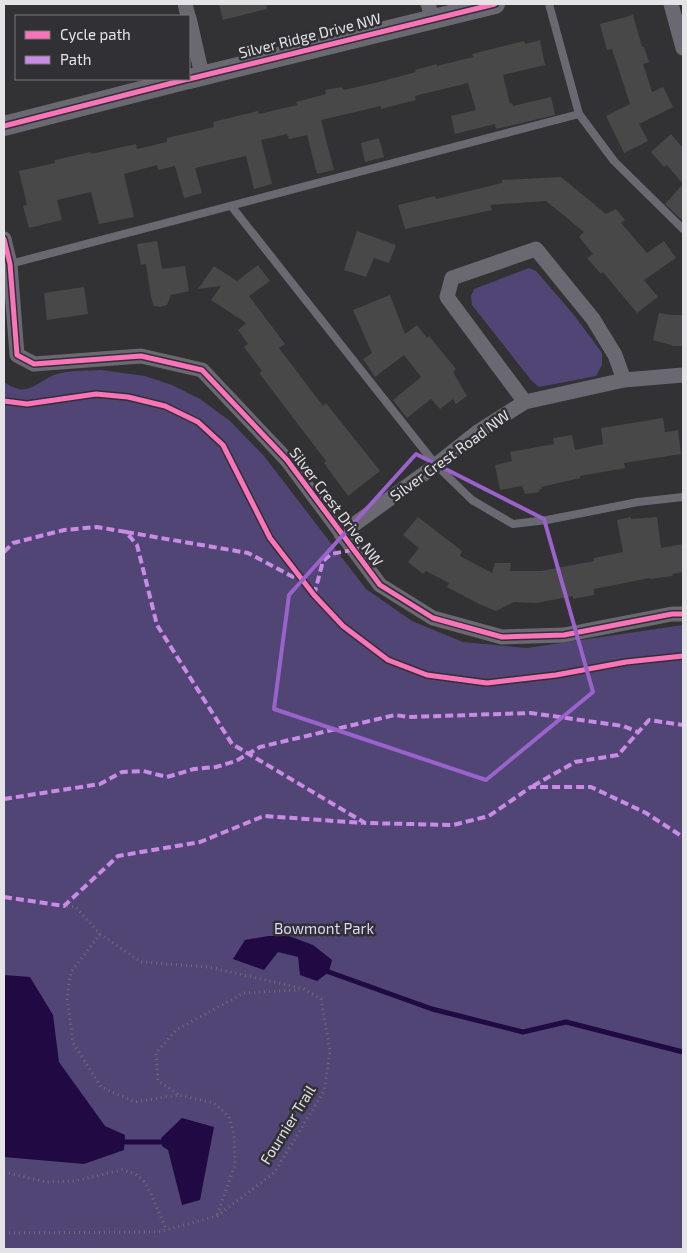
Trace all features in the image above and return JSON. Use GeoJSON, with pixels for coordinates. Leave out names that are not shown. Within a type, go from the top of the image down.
{"type":"FeatureCollection","features":[{"type":"Feature","properties":{"kind":"street","name":"Silver Ridge Drive NW"},"geometry":{"type":"LineString","coordinates":[[193,78],[430,12],[495,4]]}},
{"type":"Feature","properties":{"kind":"street"},"geometry":{"type":"LineString","coordinates":[[671,4],[683,48]]}},
{"type":"Feature","properties":{"kind":"street"},"geometry":{"type":"LineString","coordinates":[[190,41],[193,78]]}},
{"type":"Feature","properties":{"kind":"street","name":"Silver Ridge Drive NW"},"geometry":{"type":"LineString","coordinates":[[4,126],[185,80]]}},
{"type":"Feature","properties":{"kind":"street","name":"Silver Crest Drive NW"},"geometry":{"type":"LineString","coordinates":[[4,240],[10,264],[17,355],[34,364],[141,356],[202,370],[287,460],[380,585],[433,618],[502,637],[564,635],[672,614],[683,614]]}},
{"type":"Feature","properties":{"kind":"street"},"geometry":{"type":"LineString","coordinates":[[525,402],[447,297],[452,278],[536,249],[593,319],[615,355],[624,380]]}},
{"type":"Feature","properties":{"kind":"street","name":"Silver Crest Road NW"},"geometry":{"type":"LineString","coordinates":[[341,534],[436,465],[479,431],[525,402],[624,380],[683,375]]}},
{"type":"Feature","properties":{"kind":"lane"},"geometry":{"type":"LineString","coordinates":[[549,4],[579,114],[614,161],[683,229]]}},
{"type":"Feature","properties":{"kind":"lane"},"geometry":{"type":"LineString","coordinates":[[10,264],[579,114]]}},
{"type":"Feature","properties":{"kind":"lane"},"geometry":{"type":"LineString","coordinates":[[232,207],[436,465],[472,500],[513,524],[547,520],[638,502],[683,497]]}},
{"type":"Feature","properties":{"kind":"path"},"geometry":{"type":"LineString","coordinates":[[100,934],[71,972],[67,998],[73,1044],[101,1087],[134,1102],[178,1094]]}},
{"type":"Feature","properties":{"kind":"path"},"geometry":{"type":"LineString","coordinates":[[217,1216],[235,1165],[234,1135],[229,1117],[214,1102],[178,1094],[158,1081],[156,1053],[176,1030],[244,993],[304,989]]}},
{"type":"Feature","properties":{"kind":"path"},"geometry":{"type":"LineString","coordinates":[[4,1172],[46,1182],[75,1181],[122,1170],[135,1174],[143,1180],[151,1194],[166,1229]]}},
{"type":"Feature","properties":{"kind":"highlighted area"},"geometry":{"type":"Polygon","coordinates":[[[416,454],[544,519],[593,692],[486,780],[274,709],[289,595],[416,454]]]}},
{"type":"Feature","properties":{"kind":"green space"},"geometry":{"type":"Polygon","coordinates":[[[529,268],[536,271],[574,315],[602,353],[602,365],[596,376],[539,387],[531,380],[472,305],[471,296],[474,289],[529,268]]]}},
{"type":"Feature","properties":{"kind":"green space","name":"Bowmont Park"},"geometry":{"type":"Polygon","coordinates":[[[101,370],[145,376],[172,385],[200,399],[230,421],[264,456],[366,589],[412,621],[463,642],[527,648],[683,625],[683,1249],[4,1249],[4,382],[13,387],[28,389],[53,375],[76,371],[101,370]]]}},
{"type":"Feature","properties":{"kind":"shaded area"},"geometry":{"type":"Polygon","coordinates":[[[268,936],[289,936],[313,945],[332,960],[329,972],[317,981],[300,975],[298,957],[278,952],[264,970],[233,959],[245,940],[268,936]]]}},
{"type":"Feature","properties":{"kind":"shaded area"},"geometry":{"type":"Polygon","coordinates":[[[4,975],[30,977],[53,1015],[59,1062],[105,1126],[125,1135],[124,1150],[84,1164],[4,1157],[4,975]]]}},
{"type":"Feature","properties":{"kind":"shaded area"},"geometry":{"type":"Polygon","coordinates":[[[182,1118],[214,1127],[200,1200],[182,1205],[168,1150],[162,1146],[161,1138],[182,1118]]]}},
{"type":"Feature","properties":{"kind":"building"},"geometry":{"type":"Polygon","coordinates":[[[219,4],[266,4],[267,9],[223,20],[219,4]]]}},
{"type":"Feature","properties":{"kind":"building"},"geometry":{"type":"Polygon","coordinates":[[[633,15],[642,47],[644,47],[649,62],[643,64],[652,92],[663,87],[673,107],[639,124],[648,141],[624,153],[606,116],[630,104],[612,49],[607,50],[600,24],[633,15]]]}},
{"type":"Feature","properties":{"kind":"building"},"geometry":{"type":"Polygon","coordinates":[[[540,40],[545,65],[503,75],[510,104],[512,103],[513,106],[551,97],[555,115],[496,129],[495,124],[455,134],[451,116],[476,110],[468,83],[415,96],[416,100],[381,109],[381,106],[321,120],[334,170],[317,174],[307,135],[289,139],[287,134],[261,140],[272,184],[254,189],[246,156],[195,168],[202,193],[184,198],[175,166],[158,170],[157,165],[124,174],[134,217],[99,224],[91,192],[57,200],[62,220],[29,228],[23,206],[27,205],[19,171],[55,163],[55,160],[90,152],[91,154],[136,144],[137,149],[167,142],[167,138],[214,127],[213,122],[258,111],[259,114],[297,105],[296,102],[326,94],[325,90],[342,87],[343,90],[375,83],[437,64],[437,66],[473,57],[472,54],[524,41],[525,44],[540,40]]]}},
{"type":"Feature","properties":{"kind":"building"},"geometry":{"type":"Polygon","coordinates":[[[671,134],[683,148],[683,184],[667,165],[664,167],[651,152],[671,134]]]}},
{"type":"Feature","properties":{"kind":"building"},"geometry":{"type":"Polygon","coordinates":[[[379,138],[384,157],[365,162],[361,143],[379,138]]]}},
{"type":"Feature","properties":{"kind":"building"},"geometry":{"type":"Polygon","coordinates":[[[561,177],[606,214],[616,209],[625,220],[621,223],[647,253],[664,241],[676,258],[644,280],[658,297],[637,313],[603,272],[601,274],[587,258],[593,254],[579,237],[584,232],[546,201],[490,205],[492,210],[405,229],[398,205],[435,196],[436,199],[502,183],[502,180],[561,177]]]}},
{"type":"Feature","properties":{"kind":"building"},"geometry":{"type":"Polygon","coordinates":[[[683,184],[683,221],[665,204],[683,184]]]}},
{"type":"Feature","properties":{"kind":"building"},"geometry":{"type":"Polygon","coordinates":[[[357,231],[396,245],[389,263],[374,258],[366,277],[344,270],[357,231]]]}},
{"type":"Feature","properties":{"kind":"building"},"geometry":{"type":"Polygon","coordinates":[[[157,241],[162,269],[185,266],[189,291],[171,295],[167,305],[160,307],[154,306],[146,264],[141,265],[137,244],[157,241]]]}},
{"type":"Feature","properties":{"kind":"building"},"geometry":{"type":"Polygon","coordinates":[[[258,265],[270,281],[249,296],[285,344],[279,348],[323,406],[326,403],[380,471],[348,496],[324,463],[326,461],[259,373],[262,371],[244,347],[248,344],[238,330],[246,323],[211,300],[221,286],[198,289],[214,266],[237,281],[258,265]]]}},
{"type":"Feature","properties":{"kind":"building"},"geometry":{"type":"Polygon","coordinates":[[[84,287],[88,314],[47,320],[44,293],[84,287]]]}},
{"type":"Feature","properties":{"kind":"building"},"geometry":{"type":"Polygon","coordinates":[[[390,295],[405,334],[417,325],[427,338],[429,336],[456,369],[453,372],[467,396],[456,404],[453,399],[440,409],[431,399],[407,418],[393,400],[421,377],[404,355],[375,377],[363,359],[372,353],[353,310],[390,295]]]}},
{"type":"Feature","properties":{"kind":"building"},"geometry":{"type":"Polygon","coordinates":[[[659,313],[683,315],[683,346],[672,346],[653,340],[659,313]]]}},
{"type":"Feature","properties":{"kind":"building"},"geometry":{"type":"Polygon","coordinates":[[[663,418],[665,432],[678,430],[681,454],[624,463],[625,468],[580,476],[580,478],[541,487],[542,489],[539,492],[525,494],[522,486],[500,490],[495,465],[512,461],[510,452],[554,444],[553,438],[572,435],[575,450],[603,444],[601,428],[663,418]]]}},
{"type":"Feature","properties":{"kind":"building"},"geometry":{"type":"Polygon","coordinates":[[[418,517],[462,551],[460,556],[492,573],[495,563],[511,563],[510,571],[541,571],[594,561],[594,558],[623,552],[617,520],[631,517],[631,519],[657,517],[661,548],[683,544],[683,572],[672,574],[673,576],[650,578],[594,589],[594,595],[573,599],[573,596],[536,603],[514,602],[496,611],[447,587],[449,583],[426,571],[423,574],[408,562],[419,548],[403,535],[418,517]]]}},
{"type":"Feature","properties":{"kind":"waterway"},"geometry":{"type":"LineString","coordinates":[[329,972],[432,1009],[523,1032],[566,1022],[683,1052]]}},
{"type":"Feature","properties":{"kind":"waterway"},"geometry":{"type":"LineString","coordinates":[[125,1142],[161,1142]]}},
{"type":"Feature","properties":{"kind":"marked path"},"geometry":{"type":"LineString","coordinates":[[4,552],[13,543],[64,530],[97,527],[126,532],[137,545],[157,625],[232,744],[365,823],[453,825],[489,816],[531,787],[591,787],[646,813],[683,837]]}},
{"type":"Feature","properties":{"kind":"marked path"},"geometry":{"type":"LineString","coordinates":[[126,532],[248,553],[297,579]]}},
{"type":"Feature","properties":{"kind":"marked path"},"geometry":{"type":"LineString","coordinates":[[314,595],[323,561],[331,554],[368,547]]}},
{"type":"Feature","properties":{"kind":"marked path"},"geometry":{"type":"LineString","coordinates":[[4,799],[100,784],[122,772],[143,771],[167,777],[194,769],[216,767],[236,761],[260,747],[395,715],[408,717],[531,713],[623,726],[638,732]]}},
{"type":"Feature","properties":{"kind":"marked path"},"geometry":{"type":"LineString","coordinates":[[533,786],[575,762],[618,755],[649,720],[683,725]]}},
{"type":"Feature","properties":{"kind":"marked path"},"geometry":{"type":"LineString","coordinates":[[4,897],[64,906],[118,856],[200,842],[264,816],[363,823]]}},
{"type":"Feature","properties":{"kind":"cycle path"},"geometry":{"type":"LineString","coordinates":[[190,79],[495,4]]}},
{"type":"Feature","properties":{"kind":"cycle path"},"geometry":{"type":"LineString","coordinates":[[4,126],[184,80]]}},
{"type":"Feature","properties":{"kind":"cycle path"},"geometry":{"type":"LineString","coordinates":[[4,239],[10,264],[17,355],[34,364],[141,356],[202,370],[287,460],[380,585],[433,618],[502,637],[564,635],[672,614],[683,614]]}},
{"type":"Feature","properties":{"kind":"cycle path"},"geometry":{"type":"LineString","coordinates":[[4,401],[27,404],[96,394],[128,397],[165,406],[198,422],[223,445],[270,538],[314,595],[343,626],[388,660],[427,675],[487,683],[556,675],[626,662],[683,656]]}}]}
